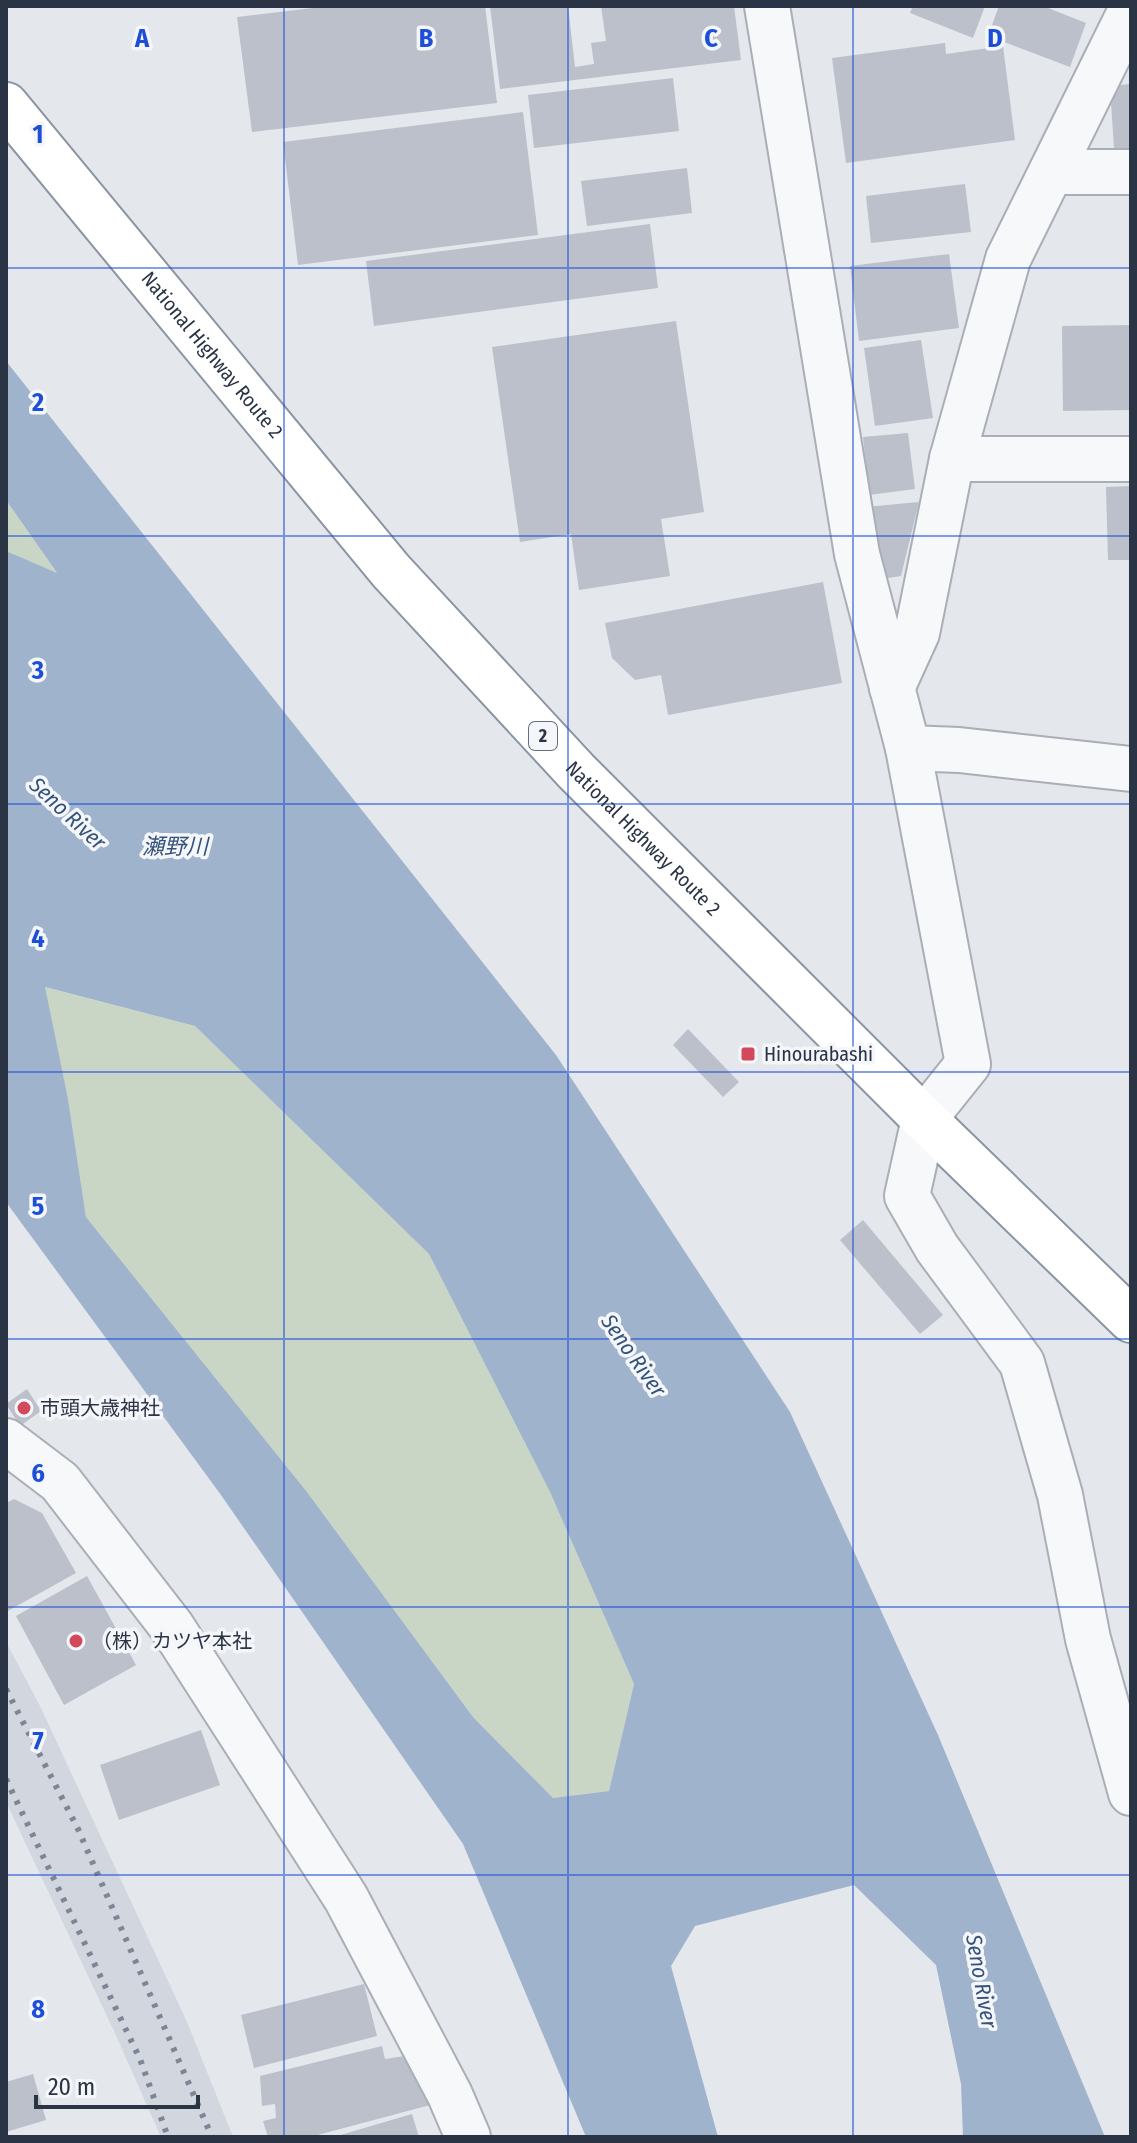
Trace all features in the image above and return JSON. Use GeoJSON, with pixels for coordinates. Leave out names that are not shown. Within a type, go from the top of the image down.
{"type":"FeatureCollection","features":[{"type":"Feature","properties":{"kind":"highway","name":"National Highway Route 2"},"geometry":{"type":"LineString","coordinates":[[6,105],[391,571],[576,771],[924,1119],[1131,1320]]}},
{"type":"Feature","properties":{"kind":"street"},"geometry":{"type":"LineString","coordinates":[[767,6],[857,554],[908,748],[968,1064],[924,1119],[907,1196],[937,1248],[1022,1363],[1060,1495],[1088,1639],[1131,1793]]}},
{"type":"Feature","properties":{"kind":"street"},"geometry":{"type":"LineString","coordinates":[[892,688],[917,633],[952,459],[1008,259],[1131,10]]}},
{"type":"Feature","properties":{"kind":"street"},"geometry":{"type":"LineString","coordinates":[[1052,172],[1131,172]]}},
{"type":"Feature","properties":{"kind":"street"},"geometry":{"type":"LineString","coordinates":[[952,459],[1131,459]]}},
{"type":"Feature","properties":{"kind":"street"},"geometry":{"type":"LineString","coordinates":[[908,748],[959,750],[1131,769]]}},
{"type":"Feature","properties":{"kind":"street"},"geometry":{"type":"LineString","coordinates":[[6,1441],[60,1482],[172,1627],[346,1898],[450,2095],[468,2137]]}},
{"type":"Feature","properties":{"kind":"shaded area"},"geometry":{"type":"Polygon","coordinates":[[[6,1642],[40,1706],[187,2022],[233,2137],[161,2137],[6,1802],[6,1642]]]}},
{"type":"Feature","properties":{"kind":"green space"},"geometry":{"type":"Polygon","coordinates":[[[6,500],[58,575],[6,551],[6,500]]]}},
{"type":"Feature","properties":{"kind":"green space"},"geometry":{"type":"Polygon","coordinates":[[[44,987],[195,1026],[429,1254],[550,1492],[634,1684],[609,1791],[553,1798],[473,1717],[307,1492],[86,1217],[68,1100],[44,987]]]}},
{"type":"Feature","properties":{"kind":"water","name":"瀬野川"},"geometry":{"type":"Polygon","coordinates":[[[6,361],[556,1055],[790,1412],[938,1735],[1105,2137],[963,2137],[961,2084],[936,1965],[854,1885],[695,1926],[671,1966],[718,2137],[586,2137],[463,1844],[221,1495],[6,1202],[6,551],[57,573],[6,500],[6,361]],[[45,987],[68,1099],[86,1217],[307,1492],[473,1717],[553,1798],[609,1791],[634,1684],[550,1492],[429,1254],[195,1026],[45,987]]]}},
{"type":"Feature","properties":{"kind":"building"},"geometry":{"type":"Polygon","coordinates":[[[330,6],[485,6],[497,103],[252,132],[237,17],[330,6]]]}},
{"type":"Feature","properties":{"kind":"building"},"geometry":{"type":"Polygon","coordinates":[[[490,6],[568,6],[575,67],[594,64],[591,43],[606,41],[601,6],[734,6],[741,60],[500,89],[490,6]]]}},
{"type":"Feature","properties":{"kind":"building"},"geometry":{"type":"Polygon","coordinates":[[[913,6],[985,6],[973,38],[910,13],[913,6]]]}},
{"type":"Feature","properties":{"kind":"building"},"geometry":{"type":"Polygon","coordinates":[[[999,6],[1043,6],[1086,23],[1070,67],[988,36],[999,6]]]}},
{"type":"Feature","properties":{"kind":"building"},"geometry":{"type":"Polygon","coordinates":[[[945,43],[946,54],[1003,46],[1015,140],[846,163],[832,58],[945,43]]]}},
{"type":"Feature","properties":{"kind":"building"},"geometry":{"type":"Polygon","coordinates":[[[673,78],[679,131],[534,148],[528,95],[673,78]]]}},
{"type":"Feature","properties":{"kind":"building"},"geometry":{"type":"Polygon","coordinates":[[[1131,84],[1131,148],[1114,149],[1110,86],[1131,84]]]}},
{"type":"Feature","properties":{"kind":"building"},"geometry":{"type":"Polygon","coordinates":[[[523,112],[538,235],[298,265],[283,142],[523,112]]]}},
{"type":"Feature","properties":{"kind":"building"},"geometry":{"type":"Polygon","coordinates":[[[687,168],[692,213],[587,226],[581,181],[687,168]]]}},
{"type":"Feature","properties":{"kind":"building"},"geometry":{"type":"Polygon","coordinates":[[[965,184],[971,232],[871,243],[866,196],[965,184]]]}},
{"type":"Feature","properties":{"kind":"building"},"geometry":{"type":"Polygon","coordinates":[[[650,224],[658,288],[374,326],[366,261],[650,224]]]}},
{"type":"Feature","properties":{"kind":"building"},"geometry":{"type":"Polygon","coordinates":[[[949,254],[959,328],[859,341],[850,266],[949,254]]]}},
{"type":"Feature","properties":{"kind":"building"},"geometry":{"type":"Polygon","coordinates":[[[676,321],[704,512],[661,519],[670,576],[579,590],[571,534],[520,542],[492,347],[676,321]]]}},
{"type":"Feature","properties":{"kind":"building"},"geometry":{"type":"Polygon","coordinates":[[[1131,325],[1131,410],[1063,411],[1062,326],[1131,325]]]}},
{"type":"Feature","properties":{"kind":"building"},"geometry":{"type":"Polygon","coordinates":[[[921,340],[933,418],[875,426],[864,348],[921,340]]]}},
{"type":"Feature","properties":{"kind":"building"},"geometry":{"type":"Polygon","coordinates":[[[908,433],[915,489],[869,495],[863,437],[908,433]]]}},
{"type":"Feature","properties":{"kind":"building"},"geometry":{"type":"Polygon","coordinates":[[[1131,486],[1131,560],[1108,560],[1106,487],[1131,486]]]}},
{"type":"Feature","properties":{"kind":"building"},"geometry":{"type":"Polygon","coordinates":[[[919,502],[901,576],[875,580],[866,507],[919,502]]]}},
{"type":"Feature","properties":{"kind":"building"},"geometry":{"type":"Polygon","coordinates":[[[823,582],[842,683],[668,715],[661,675],[635,680],[612,658],[605,623],[823,582]]]}},
{"type":"Feature","properties":{"kind":"building"},"geometry":{"type":"Polygon","coordinates":[[[688,1029],[739,1082],[723,1097],[673,1045],[688,1029]]]}},
{"type":"Feature","properties":{"kind":"building"},"geometry":{"type":"Polygon","coordinates":[[[863,1220],[943,1315],[920,1334],[840,1240],[863,1220]]]}},
{"type":"Feature","properties":{"kind":"building","name":"市頭大歳神社"},"geometry":{"type":"Polygon","coordinates":[[[27,1389],[41,1411],[20,1426],[6,1404],[27,1389]]]}},
{"type":"Feature","properties":{"kind":"building"},"geometry":{"type":"Polygon","coordinates":[[[14,1499],[42,1513],[76,1573],[6,1612],[6,1503],[14,1499]]]}},
{"type":"Feature","properties":{"kind":"building","name":"（株）カツヤ本社"},"geometry":{"type":"Polygon","coordinates":[[[87,1576],[136,1665],[64,1705],[16,1616],[87,1576]]]}},
{"type":"Feature","properties":{"kind":"building"},"geometry":{"type":"Polygon","coordinates":[[[201,1730],[220,1785],[119,1820],[100,1765],[201,1730]]]}},
{"type":"Feature","properties":{"kind":"building"},"geometry":{"type":"Polygon","coordinates":[[[364,1984],[377,2036],[254,2068],[241,2015],[364,1984]]]}},
{"type":"Feature","properties":{"kind":"building"},"geometry":{"type":"Polygon","coordinates":[[[382,2046],[385,2059],[418,2054],[434,2104],[310,2137],[268,2137],[263,2121],[276,2118],[275,2104],[262,2106],[260,2076],[382,2046]]]}},
{"type":"Feature","properties":{"kind":"building"},"geometry":{"type":"Polygon","coordinates":[[[33,2074],[46,2120],[6,2132],[6,2082],[33,2074]]]}},
{"type":"Feature","properties":{"kind":"building"},"geometry":{"type":"Polygon","coordinates":[[[412,2114],[419,2137],[337,2136],[412,2114]]]}},
{"type":"Feature","properties":{"kind":"railway"},"geometry":{"type":"LineString","coordinates":[[6,1689],[78,1829],[212,2137]]}},
{"type":"Feature","properties":{"kind":"railway"},"geometry":{"type":"LineString","coordinates":[[6,1779],[140,2059],[168,2137]]}},
{"type":"Feature","properties":{"kind":"place","name":"Hinourabashi"},"geometry":{"type":"Point","coordinates":[748,1054]}},
{"type":"Feature","properties":{"kind":"place","name":"市頭大歳神社"},"geometry":{"type":"Point","coordinates":[24,1408]}},
{"type":"Feature","properties":{"kind":"place","name":"（株）カツヤ本社"},"geometry":{"type":"Point","coordinates":[76,1641]}},
{"type":"Feature","properties":{"kind":"water label","name":"Seno River"},"geometry":{"type":"Point","coordinates":[68,813]}},
{"type":"Feature","properties":{"kind":"water label","name":"Seno River"},"geometry":{"type":"Point","coordinates":[634,1355]}},
{"type":"Feature","properties":{"kind":"water label","name":"Seno River"},"geometry":{"type":"Point","coordinates":[982,1981]}}]}
